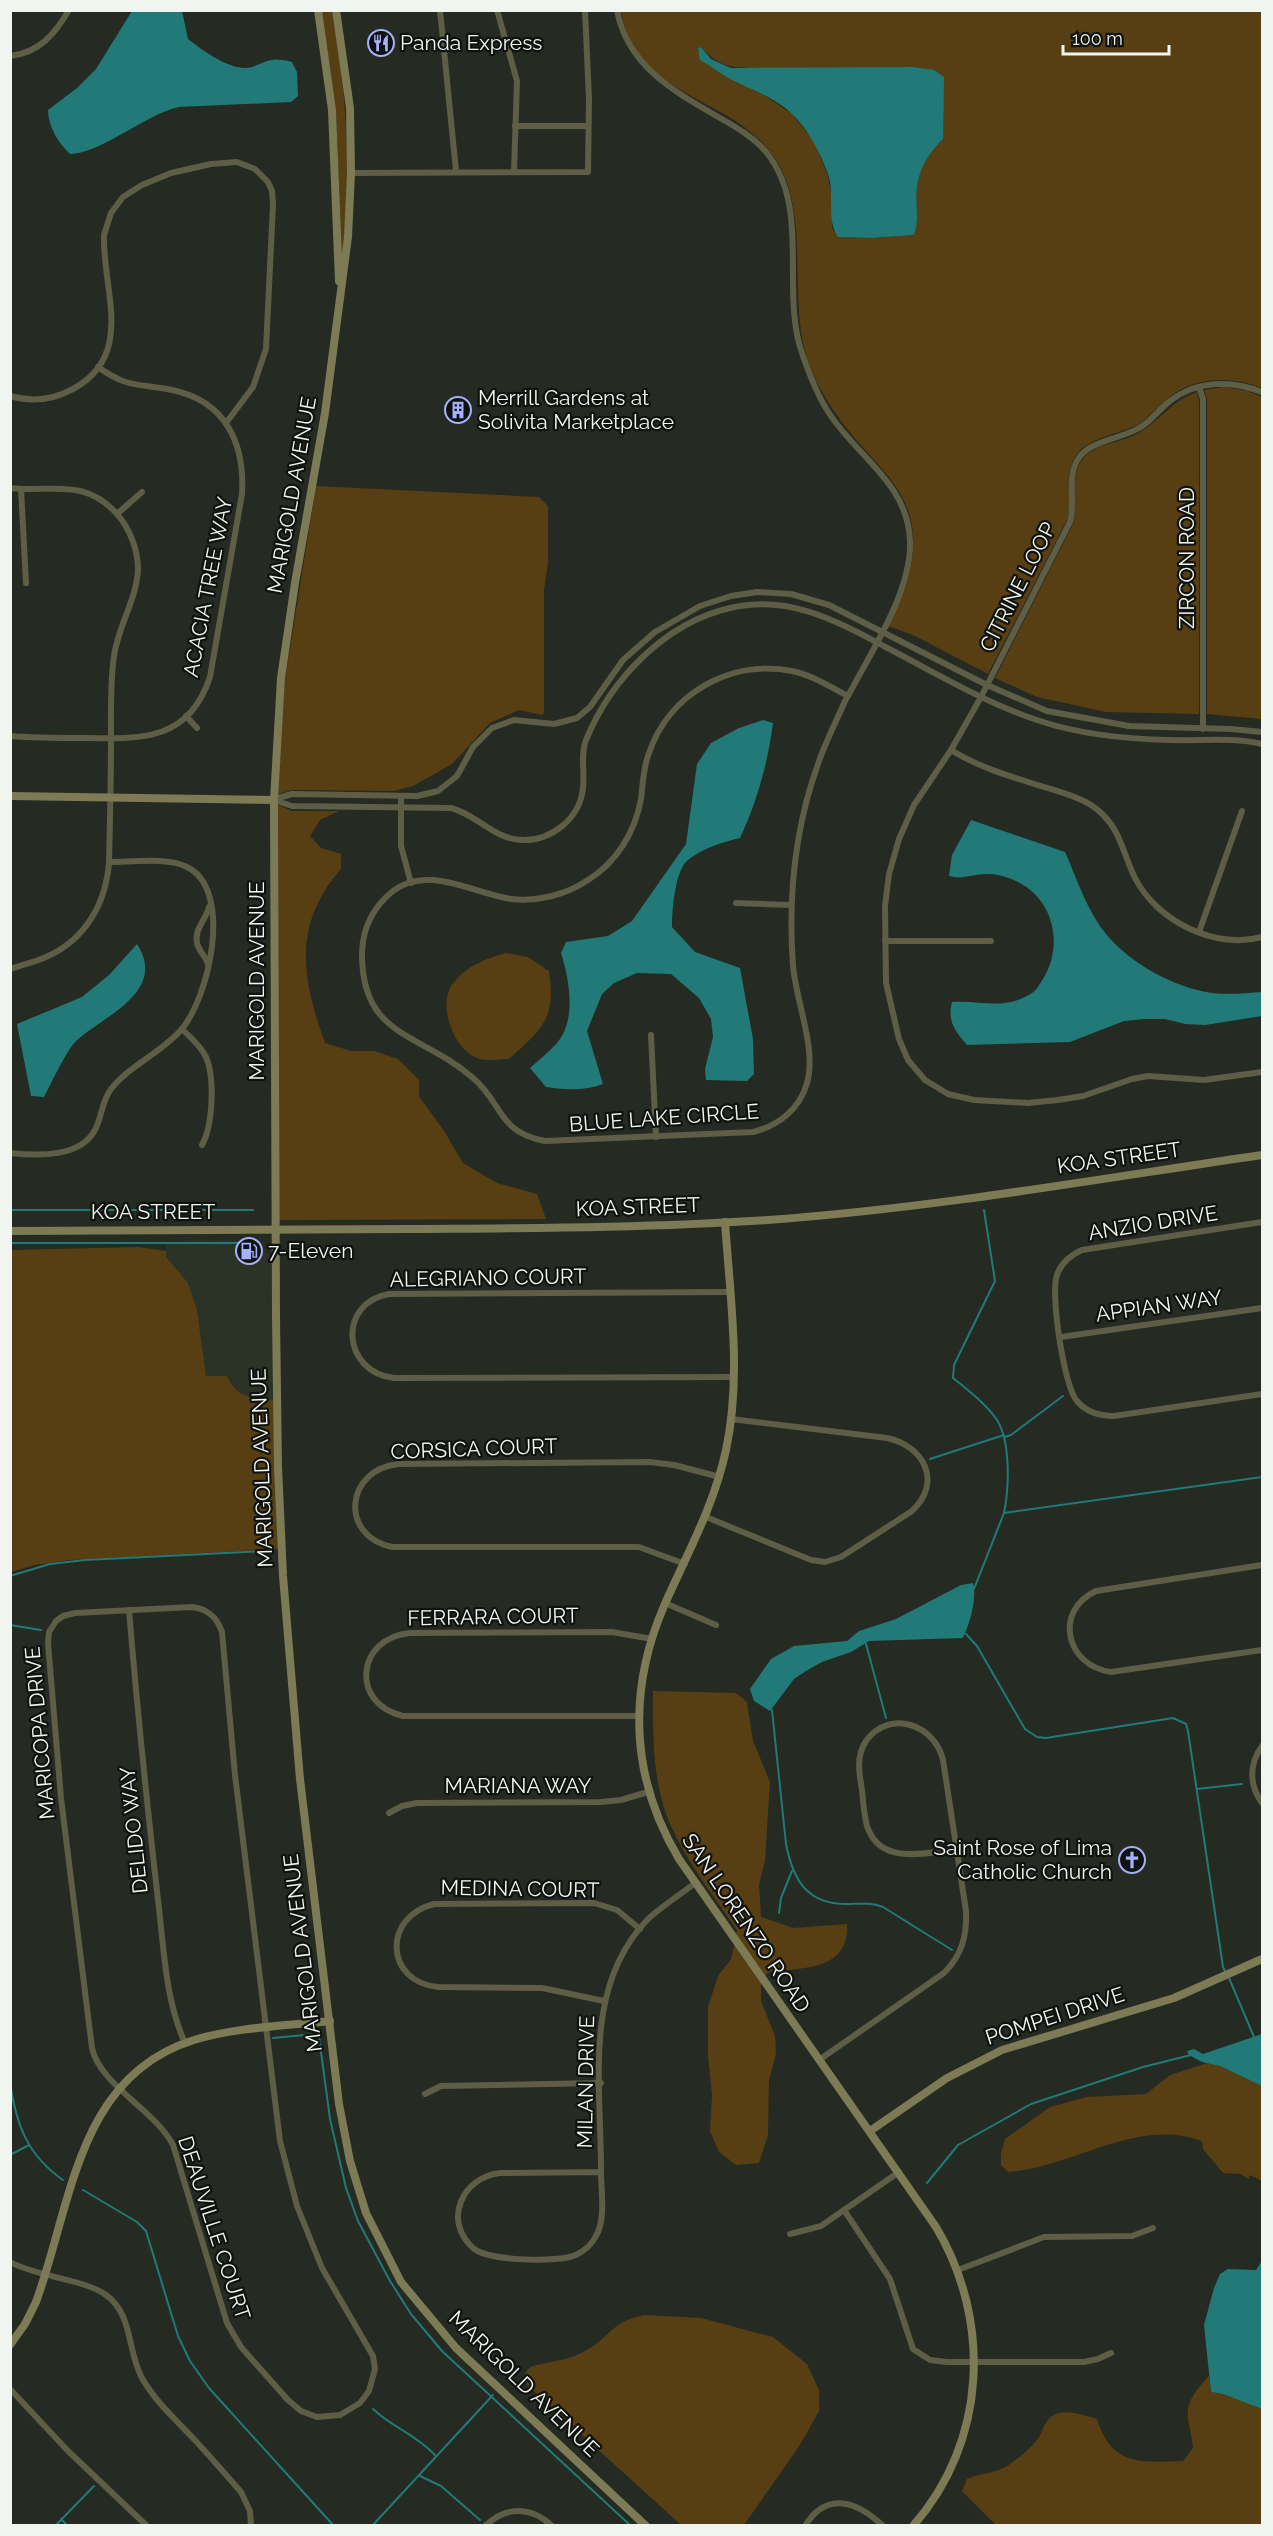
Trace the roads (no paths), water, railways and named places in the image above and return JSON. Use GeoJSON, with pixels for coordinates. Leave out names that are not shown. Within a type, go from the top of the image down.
{"type":"FeatureCollection","features":[{"type":"Feature","properties":{"kind":"main road","name":"MARIGOLD AVENUE"},"geometry":{"type":"LineString","coordinates":[[318,10],[332,110],[340,296]]}},
{"type":"Feature","properties":{"kind":"main road","name":"MARIGOLD AVENUE"},"geometry":{"type":"LineString","coordinates":[[336,10],[350,108],[351,173],[348,237],[325,413],[281,678],[274,800],[278,1467],[285,1608],[299,1769],[339,2104],[350,2161],[366,2213],[401,2282],[456,2348],[646,2526]]}},
{"type":"Feature","properties":{"kind":"main road"},"geometry":{"type":"LineString","coordinates":[[10,796],[274,800]]}},
{"type":"Feature","properties":{"kind":"main road","name":"KOA STREET"},"geometry":{"type":"LineString","coordinates":[[10,1231],[596,1227],[725,1222],[865,1211],[972,1198],[1263,1155]]}},
{"type":"Feature","properties":{"kind":"main road","name":"SAN LORENZO ROAD"},"geometry":{"type":"LineString","coordinates":[[725,1222],[734,1377],[731,1419],[720,1477],[706,1517],[665,1604],[652,1639],[644,1669],[639,1716],[640,1742],[648,1792],[670,1844],[695,1883],[899,2172],[936,2227],[958,2270],[970,2312],[975,2361],[968,2421],[954,2464],[913,2526]]}},
{"type":"Feature","properties":{"kind":"main road","name":"POMPEI DRIVE"},"geometry":{"type":"LineString","coordinates":[[870,2131],[947,2078],[1002,2050],[1174,1998],[1263,1959]]}},
{"type":"Feature","properties":{"kind":"main road"},"geometry":{"type":"LineString","coordinates":[[10,2345],[30,2316],[90,2130],[120,2087],[153,2059],[185,2043],[213,2036],[330,2021]]}},
{"type":"Feature","properties":{"kind":"street"},"geometry":{"type":"LineString","coordinates":[[10,56],[38,47],[53,34],[69,10]]}},
{"type":"Feature","properties":{"kind":"street"},"geometry":{"type":"LineString","coordinates":[[440,10],[456,171]]}},
{"type":"Feature","properties":{"kind":"street"},"geometry":{"type":"LineString","coordinates":[[496,10],[517,81],[514,172]]}},
{"type":"Feature","properties":{"kind":"street"},"geometry":{"type":"LineString","coordinates":[[351,173],[588,172],[585,10]]}},
{"type":"Feature","properties":{"kind":"street","name":"BLUE LAKE CIRCLE"},"geometry":{"type":"LineString","coordinates":[[617,10],[620,24],[631,48],[653,75],[672,90],[740,129],[766,152],[781,175],[790,206],[795,323],[802,355],[827,410],[892,485],[906,515],[910,541],[908,568],[900,595],[848,696],[818,764],[801,824],[791,905],[794,970],[810,1066],[807,1084],[801,1099],[783,1119],[761,1130],[554,1142],[527,1137],[505,1122],[483,1089],[471,1076],[396,1030],[379,1015],[368,997],[363,979],[362,950],[365,930],[373,911],[398,888],[411,883],[442,881],[491,895],[523,900],[571,890],[598,873],[623,846],[637,816],[646,760],[653,741],[670,714],[698,689],[731,673],[769,669],[802,674],[848,696]]}},
{"type":"Feature","properties":{"kind":"street"},"geometry":{"type":"LineString","coordinates":[[515,126],[588,126]]}},
{"type":"Feature","properties":{"kind":"street"},"geometry":{"type":"LineString","coordinates":[[10,396],[37,399],[61,394],[80,385],[98,367],[106,352],[113,326],[104,235],[107,220],[115,206],[131,191],[171,173],[225,162],[237,162],[250,166],[264,177],[273,195],[268,336],[263,360],[253,387],[226,423]]}},
{"type":"Feature","properties":{"kind":"street","name":"ACACIA TREE WAY"},"geometry":{"type":"LineString","coordinates":[[10,736],[111,738],[151,736],[170,728],[186,716],[203,695],[210,677],[242,494],[243,472],[238,446],[226,423],[210,406],[191,396],[172,390],[120,382],[98,367]]}},
{"type":"Feature","properties":{"kind":"street","name":"CITRINE LOOP"},"geometry":{"type":"LineString","coordinates":[[1263,392],[1237,384],[1199,387],[1171,400],[1140,428],[1088,449],[1078,458],[1071,476],[1073,512],[1070,522],[981,697],[951,750],[914,805],[899,839],[889,874],[885,906],[887,994],[901,1044],[919,1074],[932,1086],[948,1094],[974,1100],[1028,1102],[1083,1096],[1132,1079],[1148,1076],[1204,1080],[1263,1072]]}},
{"type":"Feature","properties":{"kind":"street","name":"ZIRCON ROAD"},"geometry":{"type":"LineString","coordinates":[[1199,387],[1203,399],[1203,729]]}},
{"type":"Feature","properties":{"kind":"street"},"geometry":{"type":"LineString","coordinates":[[10,488],[58,487],[76,490],[94,497],[117,514],[135,548],[138,572],[135,590],[119,630],[114,657],[109,862],[101,900],[83,930],[63,947],[48,956],[10,969]]}},
{"type":"Feature","properties":{"kind":"street"},"geometry":{"type":"LineString","coordinates":[[21,489],[26,583]]}},
{"type":"Feature","properties":{"kind":"street"},"geometry":{"type":"LineString","coordinates":[[117,514],[142,492]]}},
{"type":"Feature","properties":{"kind":"street"},"geometry":{"type":"LineString","coordinates":[[274,800],[292,794],[425,795],[443,788],[459,773],[480,738],[503,723],[520,720],[560,724],[577,718],[590,707],[617,667],[641,643],[680,616],[710,602],[749,593],[798,595],[829,605],[1024,703],[1087,720],[1129,726],[1263,732]]}},
{"type":"Feature","properties":{"kind":"street"},"geometry":{"type":"LineString","coordinates":[[274,800],[292,806],[445,807],[471,816],[491,832],[512,839],[534,840],[554,832],[566,823],[579,803],[584,786],[584,746],[599,715],[633,666],[688,625],[718,611],[757,604],[795,607],[825,616],[981,697],[1045,723],[1087,733],[1127,738],[1263,744]]}},
{"type":"Feature","properties":{"kind":"street"},"geometry":{"type":"LineString","coordinates":[[186,716],[197,728]]}},
{"type":"Feature","properties":{"kind":"street"},"geometry":{"type":"LineString","coordinates":[[951,750],[989,769],[1070,795],[1091,805],[1106,817],[1118,832],[1135,877],[1146,895],[1162,912],[1182,925],[1215,938],[1235,940],[1263,937]]}},
{"type":"Feature","properties":{"kind":"street"},"geometry":{"type":"LineString","coordinates":[[401,796],[401,846],[411,883]]}},
{"type":"Feature","properties":{"kind":"street"},"geometry":{"type":"LineString","coordinates":[[1199,932],[1242,811]]}},
{"type":"Feature","properties":{"kind":"street"},"geometry":{"type":"LineString","coordinates":[[10,1153],[63,1152],[89,1138],[96,1127],[105,1098],[113,1086],[182,1029],[200,1000],[209,972],[212,947],[210,901],[203,881],[194,871],[181,864],[109,862]]}},
{"type":"Feature","properties":{"kind":"street"},"geometry":{"type":"LineString","coordinates":[[209,972],[208,962],[199,948],[197,938],[198,929],[208,913],[210,901]]}},
{"type":"Feature","properties":{"kind":"street"},"geometry":{"type":"LineString","coordinates":[[736,903],[791,905]]}},
{"type":"Feature","properties":{"kind":"street"},"geometry":{"type":"LineString","coordinates":[[885,942],[991,941]]}},
{"type":"Feature","properties":{"kind":"street"},"geometry":{"type":"LineString","coordinates":[[182,1029],[198,1044],[209,1068],[210,1124],[202,1145]]}},
{"type":"Feature","properties":{"kind":"street"},"geometry":{"type":"LineString","coordinates":[[651,1035],[656,1137]]}},
{"type":"Feature","properties":{"kind":"street"},"geometry":{"type":"LineString","coordinates":[[89,1138],[95,1143]]}},
{"type":"Feature","properties":{"kind":"street","name":"ANZIO DRIVE"},"geometry":{"type":"LineString","coordinates":[[1263,1222],[1088,1248],[1077,1252],[1060,1267],[1054,1285],[1054,1297],[1070,1390],[1078,1403],[1095,1414],[1114,1416],[1263,1394]]}},
{"type":"Feature","properties":{"kind":"street","name":"ALEGRIANO COURT"},"geometry":{"type":"LineString","coordinates":[[730,1292],[389,1294],[373,1299],[361,1310],[355,1322],[352,1340],[362,1364],[374,1372],[394,1378],[734,1377]]}},
{"type":"Feature","properties":{"kind":"street","name":"APPIAN WAY"},"geometry":{"type":"LineString","coordinates":[[1061,1337],[1263,1308]]}},
{"type":"Feature","properties":{"kind":"street"},"geometry":{"type":"LineString","coordinates":[[706,1517],[811,1560],[830,1561],[841,1557],[912,1511],[921,1501],[925,1490],[926,1471],[922,1460],[915,1450],[903,1443],[887,1438],[731,1419]]}},
{"type":"Feature","properties":{"kind":"street","name":"CORSICA COURT"},"geometry":{"type":"LineString","coordinates":[[685,1564],[639,1547],[393,1547],[375,1541],[361,1528],[356,1511],[357,1494],[362,1484],[374,1471],[385,1466],[399,1464],[650,1462],[720,1477]]}},
{"type":"Feature","properties":{"kind":"street"},"geometry":{"type":"LineString","coordinates":[[1263,1565],[1096,1591],[1077,1605],[1071,1617],[1070,1633],[1074,1650],[1084,1662],[1095,1669],[1111,1672],[1263,1650]]}},
{"type":"Feature","properties":{"kind":"street"},"geometry":{"type":"LineString","coordinates":[[665,1604],[716,1625]]}},
{"type":"Feature","properties":{"kind":"street","name":"MARICOPA DRIVE"},"geometry":{"type":"LineString","coordinates":[[120,2087],[98,2064],[91,2043],[61,1798],[48,1643],[53,1624],[63,1616],[75,1613],[197,1608],[208,1612],[220,1625],[235,1775],[266,2028]]}},
{"type":"Feature","properties":{"kind":"street","name":"DELIDO WAY"},"geometry":{"type":"LineString","coordinates":[[129,1610],[164,1948],[173,2010],[185,2043]]}},
{"type":"Feature","properties":{"kind":"street","name":"FERRARA COURT"},"geometry":{"type":"LineString","coordinates":[[639,1716],[403,1716],[384,1709],[373,1698],[367,1682],[367,1668],[370,1657],[377,1647],[388,1638],[401,1634],[612,1632],[652,1639]]}},
{"type":"Feature","properties":{"kind":"street"},"geometry":{"type":"LineString","coordinates":[[819,2060],[938,1978],[954,1962],[964,1941],[966,1921],[956,1849],[943,1760],[935,1741],[921,1728],[907,1723],[894,1723],[877,1731],[866,1741],[859,1764],[866,1822],[872,1835],[886,1849],[902,1855],[956,1849]]}},
{"type":"Feature","properties":{"kind":"street"},"geometry":{"type":"LineString","coordinates":[[1263,1746],[1255,1758],[1252,1778],[1254,1790],[1263,1803]]}},
{"type":"Feature","properties":{"kind":"street","name":"MARIANA WAY"},"geometry":{"type":"LineString","coordinates":[[389,1813],[402,1806],[417,1803],[601,1802],[621,1800],[648,1792]]}},
{"type":"Feature","properties":{"kind":"street","name":"MILAN DRIVE"},"geometry":{"type":"LineString","coordinates":[[602,2172],[500,2173],[485,2176],[468,2188],[462,2199],[459,2214],[462,2234],[477,2251],[494,2257],[562,2258],[575,2255],[592,2242],[600,2227],[602,2172],[601,2026],[604,2001],[617,1964],[640,1929],[651,1917],[695,1883]]}},
{"type":"Feature","properties":{"kind":"street","name":"MEDINA COURT"},"geometry":{"type":"LineString","coordinates":[[604,2001],[542,1988],[438,1988],[424,1984],[410,1976],[400,1961],[397,1943],[400,1930],[411,1914],[434,1904],[585,1902],[602,1904],[617,1910],[640,1929]]}},
{"type":"Feature","properties":{"kind":"street","name":"DEAUVILLE COURT"},"geometry":{"type":"LineString","coordinates":[[120,2087],[161,2127],[173,2145],[227,2323],[236,2341],[288,2400],[301,2411],[317,2417],[340,2415],[360,2403],[369,2391],[375,2369],[373,2356],[322,2268],[297,2205],[279,2132],[266,2028]]}},
{"type":"Feature","properties":{"kind":"street"},"geometry":{"type":"LineString","coordinates":[[424,2094],[441,2086],[601,2083]]}},
{"type":"Feature","properties":{"kind":"street"},"geometry":{"type":"LineString","coordinates":[[790,2234],[816,2228],[899,2172]]}},
{"type":"Feature","properties":{"kind":"street"},"geometry":{"type":"LineString","coordinates":[[844,2210],[890,2279],[913,2349],[930,2360],[1084,2362],[1098,2360],[1111,2353]]}},
{"type":"Feature","properties":{"kind":"street"},"geometry":{"type":"LineString","coordinates":[[958,2270],[1044,2237],[1132,2236],[1153,2228]]}},
{"type":"Feature","properties":{"kind":"street"},"geometry":{"type":"LineString","coordinates":[[10,2262],[45,2275],[92,2288],[105,2294],[114,2302],[123,2317],[140,2375],[152,2394],[241,2493],[250,2511],[252,2526]]}},
{"type":"Feature","properties":{"kind":"street"},"geometry":{"type":"LineString","coordinates":[[10,2389],[68,2451],[147,2526]]}},
{"type":"Feature","properties":{"kind":"street"},"geometry":{"type":"LineString","coordinates":[[805,2526],[819,2510],[837,2503],[862,2508],[883,2526]]}},
{"type":"Feature","properties":{"kind":"street"},"geometry":{"type":"LineString","coordinates":[[485,2526],[504,2513],[525,2510],[536,2514],[552,2526]]}},
{"type":"Feature","properties":{"kind":"water"},"geometry":{"type":"Polygon","coordinates":[[[132,11],[182,11],[188,39],[218,59],[236,67],[252,67],[275,60],[292,62],[297,72],[298,96],[291,102],[179,107],[165,111],[95,148],[70,154],[54,134],[48,110],[77,88],[96,69],[132,11]]]}},
{"type":"Feature","properties":{"kind":"water"},"geometry":{"type":"Polygon","coordinates":[[[701,47],[711,59],[731,68],[912,67],[934,70],[944,77],[943,139],[922,167],[918,181],[917,224],[914,235],[872,238],[838,237],[832,223],[828,174],[818,150],[804,127],[779,103],[732,80],[700,60],[698,48],[701,47]]]}},
{"type":"Feature","properties":{"kind":"water"},"geometry":{"type":"Polygon","coordinates":[[[763,720],[773,723],[768,752],[757,796],[740,838],[707,849],[688,860],[677,881],[672,920],[672,927],[695,952],[740,968],[753,1039],[754,1074],[747,1081],[706,1080],[705,1069],[713,1037],[711,1019],[699,998],[671,974],[637,973],[614,983],[602,994],[587,1031],[603,1084],[575,1089],[546,1087],[530,1068],[557,1043],[567,1023],[569,986],[561,953],[566,942],[608,936],[632,921],[686,844],[697,764],[711,743],[739,728],[763,720]]]}},
{"type":"Feature","properties":{"kind":"water"},"geometry":{"type":"Polygon","coordinates":[[[971,820],[1065,852],[1099,925],[1128,955],[1168,980],[1197,990],[1224,994],[1262,992],[1262,1016],[1205,1025],[1185,1024],[1165,1019],[1144,1019],[1124,1021],[1070,1042],[967,1045],[951,1020],[952,1002],[993,1004],[1012,1002],[1032,993],[1043,979],[1049,966],[1054,940],[1048,913],[1032,891],[1020,883],[993,874],[949,876],[952,855],[971,820]]]}},
{"type":"Feature","properties":{"kind":"water"},"geometry":{"type":"Polygon","coordinates":[[[137,944],[144,961],[144,976],[138,989],[115,1012],[76,1041],[63,1060],[44,1097],[31,1096],[17,1024],[82,997],[109,975],[137,944]]]}},
{"type":"Feature","properties":{"kind":"water"},"geometry":{"type":"Polygon","coordinates":[[[973,1583],[972,1611],[963,1638],[869,1641],[851,1652],[822,1662],[794,1679],[770,1711],[754,1701],[750,1689],[771,1659],[794,1646],[847,1641],[859,1631],[896,1619],[961,1585],[973,1583]]]}},
{"type":"Feature","properties":{"kind":"water"},"geometry":{"type":"Polygon","coordinates":[[[1262,2034],[1262,2086],[1220,2066],[1202,2062],[1189,2055],[1187,2051],[1194,2049],[1203,2054],[1262,2034]]]}},
{"type":"Feature","properties":{"kind":"water"},"geometry":{"type":"Polygon","coordinates":[[[1262,2261],[1262,2409],[1223,2394],[1211,2392],[1204,2325],[1220,2274],[1228,2269],[1256,2270],[1262,2261]]]}},
{"type":"Feature","properties":{"kind":"waterway"},"geometry":{"type":"LineString","coordinates":[[10,1210],[253,1210]]}},
{"type":"Feature","properties":{"kind":"waterway"},"geometry":{"type":"LineString","coordinates":[[974,1589],[1004,1513],[1008,1479],[1007,1453],[1002,1429],[993,1414],[953,1378],[954,1365],[995,1281],[984,1210]]}},
{"type":"Feature","properties":{"kind":"waterway"},"geometry":{"type":"LineString","coordinates":[[10,1243],[248,1243]]}},
{"type":"Feature","properties":{"kind":"waterway"},"geometry":{"type":"LineString","coordinates":[[1005,1437],[1011,1435],[1063,1396]]}},
{"type":"Feature","properties":{"kind":"waterway"},"geometry":{"type":"LineString","coordinates":[[930,1459],[1004,1435]]}},
{"type":"Feature","properties":{"kind":"waterway"},"geometry":{"type":"LineString","coordinates":[[1004,1513],[1262,1477]]}},
{"type":"Feature","properties":{"kind":"waterway"},"geometry":{"type":"LineString","coordinates":[[10,1576],[50,1564],[85,1560],[268,1551]]}},
{"type":"Feature","properties":{"kind":"waterway"},"geometry":{"type":"LineString","coordinates":[[10,1625],[41,1630]]}},
{"type":"Feature","properties":{"kind":"waterway"},"geometry":{"type":"LineString","coordinates":[[966,1634],[977,1646],[1025,1729],[1037,1737],[1046,1738],[1173,1718],[1186,1724],[1223,1967],[1226,1973]]}},
{"type":"Feature","properties":{"kind":"waterway"},"geometry":{"type":"LineString","coordinates":[[866,1644],[886,1718]]}},
{"type":"Feature","properties":{"kind":"waterway"},"geometry":{"type":"LineString","coordinates":[[772,1710],[786,1844],[793,1868],[804,1887],[821,1900],[832,1903],[869,1904],[883,1907],[952,1950]]}},
{"type":"Feature","properties":{"kind":"waterway"},"geometry":{"type":"LineString","coordinates":[[1197,1789],[1242,1784]]}},
{"type":"Feature","properties":{"kind":"waterway"},"geometry":{"type":"LineString","coordinates":[[779,1913],[781,1898],[792,1871]]}},
{"type":"Feature","properties":{"kind":"waterway"},"geometry":{"type":"LineString","coordinates":[[1229,1978],[1254,2037]]}},
{"type":"Feature","properties":{"kind":"waterway"},"geometry":{"type":"LineString","coordinates":[[273,2038],[315,2034],[319,2037],[330,2119],[346,2188],[358,2221],[390,2281],[411,2314],[442,2351],[631,2526]]}},
{"type":"Feature","properties":{"kind":"waterway"},"geometry":{"type":"LineString","coordinates":[[927,2183],[958,2145],[1031,2104],[1143,2067],[1191,2055]]}},
{"type":"Feature","properties":{"kind":"waterway"},"geometry":{"type":"LineString","coordinates":[[10,2082],[16,2112],[25,2137],[40,2160],[63,2180]]}},
{"type":"Feature","properties":{"kind":"waterway"},"geometry":{"type":"LineString","coordinates":[[10,2155],[29,2145]]}},
{"type":"Feature","properties":{"kind":"waterway"},"geometry":{"type":"LineString","coordinates":[[83,2190],[137,2222],[146,2231],[178,2336],[190,2361],[209,2388],[334,2526]]}},
{"type":"Feature","properties":{"kind":"waterway"},"geometry":{"type":"LineString","coordinates":[[372,2526],[493,2395]]}},
{"type":"Feature","properties":{"kind":"waterway"},"geometry":{"type":"LineString","coordinates":[[373,2409],[435,2455]]}},
{"type":"Feature","properties":{"kind":"waterway"},"geometry":{"type":"LineString","coordinates":[[420,2476],[441,2486],[480,2520]]}},
{"type":"Feature","properties":{"kind":"waterway"},"geometry":{"type":"LineString","coordinates":[[55,2526],[94,2486]]}},
{"type":"Feature","properties":{"kind":"waterway"},"geometry":{"type":"LineString","coordinates":[[61,2519],[68,2526]]}},
{"type":"Feature","properties":{"kind":"place","name":"Panda Express"},"geometry":{"type":"Point","coordinates":[381,43]}},
{"type":"Feature","properties":{"kind":"place","name":"Merrill Gardens at Solivita Marketplace"},"geometry":{"type":"Point","coordinates":[458,410]}},
{"type":"Feature","properties":{"kind":"place","name":"7-Eleven"},"geometry":{"type":"Point","coordinates":[249,1251]}},
{"type":"Feature","properties":{"kind":"place","name":"Saint Rose of Lima Catholic Church"},"geometry":{"type":"Point","coordinates":[1132,1860]}}]}
